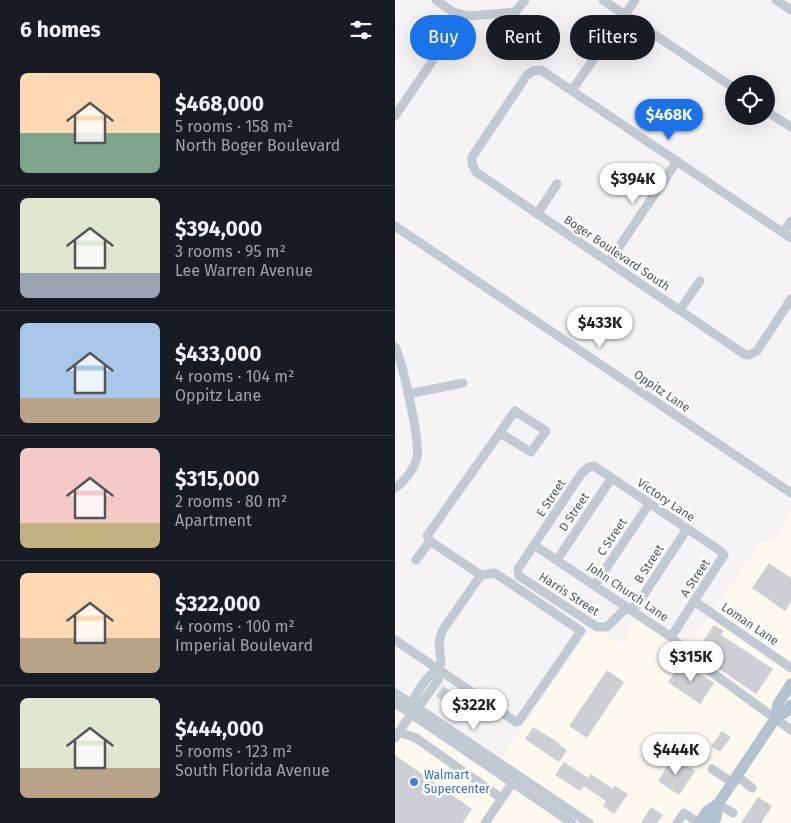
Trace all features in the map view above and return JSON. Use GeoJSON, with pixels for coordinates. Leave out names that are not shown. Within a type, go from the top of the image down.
{"type":"FeatureCollection","features":[{"type":"Feature","properties":{"kind":"main road"},"geometry":{"type":"LineString","coordinates":[[775,719],[778,704],[791,684]]}},
{"type":"Feature","properties":{"kind":"main road"},"geometry":{"type":"LineString","coordinates":[[699,823],[707,811],[718,804],[775,719],[788,710],[791,705]]}},
{"type":"Feature","properties":{"kind":"main road"},"geometry":{"type":"LineString","coordinates":[[717,821],[718,804]]}},
{"type":"Feature","properties":{"kind":"street"},"geometry":{"type":"LineString","coordinates":[[436,0],[460,15]]}},
{"type":"Feature","properties":{"kind":"street"},"geometry":{"type":"LineString","coordinates":[[476,15],[510,13],[518,9],[525,0]]}},
{"type":"Feature","properties":{"kind":"street"},"geometry":{"type":"LineString","coordinates":[[603,0],[624,15],[635,0]]}},
{"type":"Feature","properties":{"kind":"street"},"geometry":{"type":"LineString","coordinates":[[776,0],[791,10]]}},
{"type":"Feature","properties":{"kind":"street"},"geometry":{"type":"LineString","coordinates":[[655,36],[725,82]]}},
{"type":"Feature","properties":{"kind":"street"},"geometry":{"type":"LineString","coordinates":[[395,116],[433,60]]}},
{"type":"Feature","properties":{"kind":"street"},"geometry":{"type":"LineString","coordinates":[[593,60],[572,90],[791,238]]}},
{"type":"Feature","properties":{"kind":"street","name":"Boger Boulevard South"},"geometry":{"type":"LineString","coordinates":[[572,90],[545,72],[537,70],[527,74],[474,153],[472,164],[476,172],[744,354],[753,354],[759,349],[791,299]]}},
{"type":"Feature","properties":{"kind":"street"},"geometry":{"type":"LineString","coordinates":[[775,116],[791,127]]}},
{"type":"Feature","properties":{"kind":"street"},"geometry":{"type":"LineString","coordinates":[[609,262],[677,162]]}},
{"type":"Feature","properties":{"kind":"street"},"geometry":{"type":"LineString","coordinates":[[537,214],[557,184]]}},
{"type":"Feature","properties":{"kind":"street"},"geometry":{"type":"LineString","coordinates":[[783,233],[791,221]]}},
{"type":"Feature","properties":{"kind":"street","name":"Oppitz Lane"},"geometry":{"type":"LineString","coordinates":[[395,226],[791,493]]}},
{"type":"Feature","properties":{"kind":"street"},"geometry":{"type":"LineString","coordinates":[[680,310],[700,281]]}},
{"type":"Feature","properties":{"kind":"street"},"geometry":{"type":"LineString","coordinates":[[395,347],[401,362],[408,394],[416,440],[417,458],[401,483],[395,488]]}},
{"type":"Feature","properties":{"kind":"street"},"geometry":{"type":"LineString","coordinates":[[408,394],[463,383]]}},
{"type":"Feature","properties":{"kind":"street"},"geometry":{"type":"LineString","coordinates":[[395,640],[516,722],[519,721],[581,631],[495,573],[481,575],[430,541],[427,536],[515,411],[546,431],[531,452],[500,433]]}},
{"type":"Feature","properties":{"kind":"street","name":"Victory Lane"},"geometry":{"type":"LineString","coordinates":[[591,467],[594,466],[719,550],[724,556],[723,558]]}},
{"type":"Feature","properties":{"kind":"street","name":"E Street"},"geometry":{"type":"LineString","coordinates":[[519,576],[521,564],[581,474],[591,467]]}},
{"type":"Feature","properties":{"kind":"street","name":"D Street"},"geometry":{"type":"LineString","coordinates":[[557,560],[611,478]]}},
{"type":"Feature","properties":{"kind":"street","name":"C Street"},"geometry":{"type":"LineString","coordinates":[[595,585],[649,504]]}},
{"type":"Feature","properties":{"kind":"street","name":"B Street"},"geometry":{"type":"LineString","coordinates":[[629,609],[637,605],[687,529]]}},
{"type":"Feature","properties":{"kind":"street"},"geometry":{"type":"LineString","coordinates":[[417,560],[430,541]]}},
{"type":"Feature","properties":{"kind":"street","name":"John Church Lane"},"geometry":{"type":"LineString","coordinates":[[534,545],[671,637],[706,668],[791,730]]}},
{"type":"Feature","properties":{"kind":"street","name":"A Street"},"geometry":{"type":"LineString","coordinates":[[671,637],[723,558]]}},
{"type":"Feature","properties":{"kind":"street"},"geometry":{"type":"LineString","coordinates":[[481,575],[442,631],[439,643],[441,663],[438,680],[414,709],[397,735],[416,738],[501,798]]}},
{"type":"Feature","properties":{"kind":"street","name":"Harris Street"},"geometry":{"type":"LineString","coordinates":[[519,576],[597,627],[607,627],[622,612],[629,609]]}},
{"type":"Feature","properties":{"kind":"street","name":"Loman Lane"},"geometry":{"type":"LineString","coordinates":[[694,602],[791,668]]}},
{"type":"Feature","properties":{"kind":"street"},"geometry":{"type":"LineString","coordinates":[[395,693],[414,709],[515,779],[572,823]]}},
{"type":"Feature","properties":{"kind":"street"},"geometry":{"type":"LineString","coordinates":[[395,703],[414,709]]}},
{"type":"Feature","properties":{"kind":"street"},"geometry":{"type":"LineString","coordinates":[[712,769],[752,788]]}},
{"type":"Feature","properties":{"kind":"street"},"geometry":{"type":"LineString","coordinates":[[485,823],[515,779]]}},
{"type":"Feature","properties":{"kind":"street"},"geometry":{"type":"LineString","coordinates":[[515,779],[589,823]]}},
{"type":"Feature","properties":{"kind":"street"},"geometry":{"type":"LineString","coordinates":[[718,804],[733,813]]}},
{"type":"Feature","properties":{"kind":"street"},"geometry":{"type":"LineString","coordinates":[[677,823],[684,813],[699,823]]}},
{"type":"Feature","properties":{"kind":"shaded area"},"geometry":{"type":"Polygon","coordinates":[[[791,512],[791,678],[772,717],[717,800],[695,823],[596,823],[501,759],[592,627],[623,644],[636,614],[683,653],[761,542],[772,542],[791,512]]]}},
{"type":"Feature","properties":{"kind":"shaded area"},"geometry":{"type":"Polygon","coordinates":[[[405,715],[565,823],[395,823],[395,730],[405,715]]]}},
{"type":"Feature","properties":{"kind":"shaded area"},"geometry":{"type":"Polygon","coordinates":[[[776,724],[791,736],[791,823],[717,823],[722,806],[776,724]]]}},
{"type":"Feature","properties":{"kind":"building"},"geometry":{"type":"Polygon","coordinates":[[[769,563],[791,578],[791,602],[785,611],[752,588],[769,563]]]}},
{"type":"Feature","properties":{"kind":"building"},"geometry":{"type":"Polygon","coordinates":[[[714,625],[724,631],[721,635],[773,669],[756,694],[696,651],[714,625]]]}},
{"type":"Feature","properties":{"kind":"building"},"geometry":{"type":"Polygon","coordinates":[[[682,662],[714,683],[700,704],[668,682],[682,662]]]}},
{"type":"Feature","properties":{"kind":"building"},"geometry":{"type":"Polygon","coordinates":[[[607,670],[624,682],[587,738],[569,726],[607,670]]]}},
{"type":"Feature","properties":{"kind":"building"},"geometry":{"type":"Polygon","coordinates":[[[443,686],[476,708],[469,718],[457,712],[436,696],[443,686]]]}},
{"type":"Feature","properties":{"kind":"building"},"geometry":{"type":"Polygon","coordinates":[[[533,727],[567,750],[559,762],[525,739],[533,727]]]}},
{"type":"Feature","properties":{"kind":"building"},"geometry":{"type":"Polygon","coordinates":[[[722,731],[731,737],[720,752],[711,746],[722,731]]]}},
{"type":"Feature","properties":{"kind":"building","name":"Walmart Supercenter"},"geometry":{"type":"Polygon","coordinates":[[[395,755],[472,809],[463,823],[395,823],[395,755]]]}},
{"type":"Feature","properties":{"kind":"building"},"geometry":{"type":"Polygon","coordinates":[[[673,757],[695,771],[679,795],[658,781],[673,757]]]}},
{"type":"Feature","properties":{"kind":"building"},"geometry":{"type":"Polygon","coordinates":[[[564,762],[588,778],[591,774],[613,789],[615,786],[628,794],[614,814],[603,806],[606,801],[584,786],[580,791],[555,775],[564,762]]]}},
{"type":"Feature","properties":{"kind":"building"},"geometry":{"type":"Polygon","coordinates":[[[758,797],[772,806],[761,823],[741,823],[758,797]]]}},
{"type":"Feature","properties":{"kind":"building"},"geometry":{"type":"Polygon","coordinates":[[[651,807],[663,815],[657,823],[641,823],[651,807]]]}},
{"type":"Feature","properties":{"kind":"place","name":"Walmart Supercenter"},"geometry":{"type":"Point","coordinates":[414,782]}}]}
